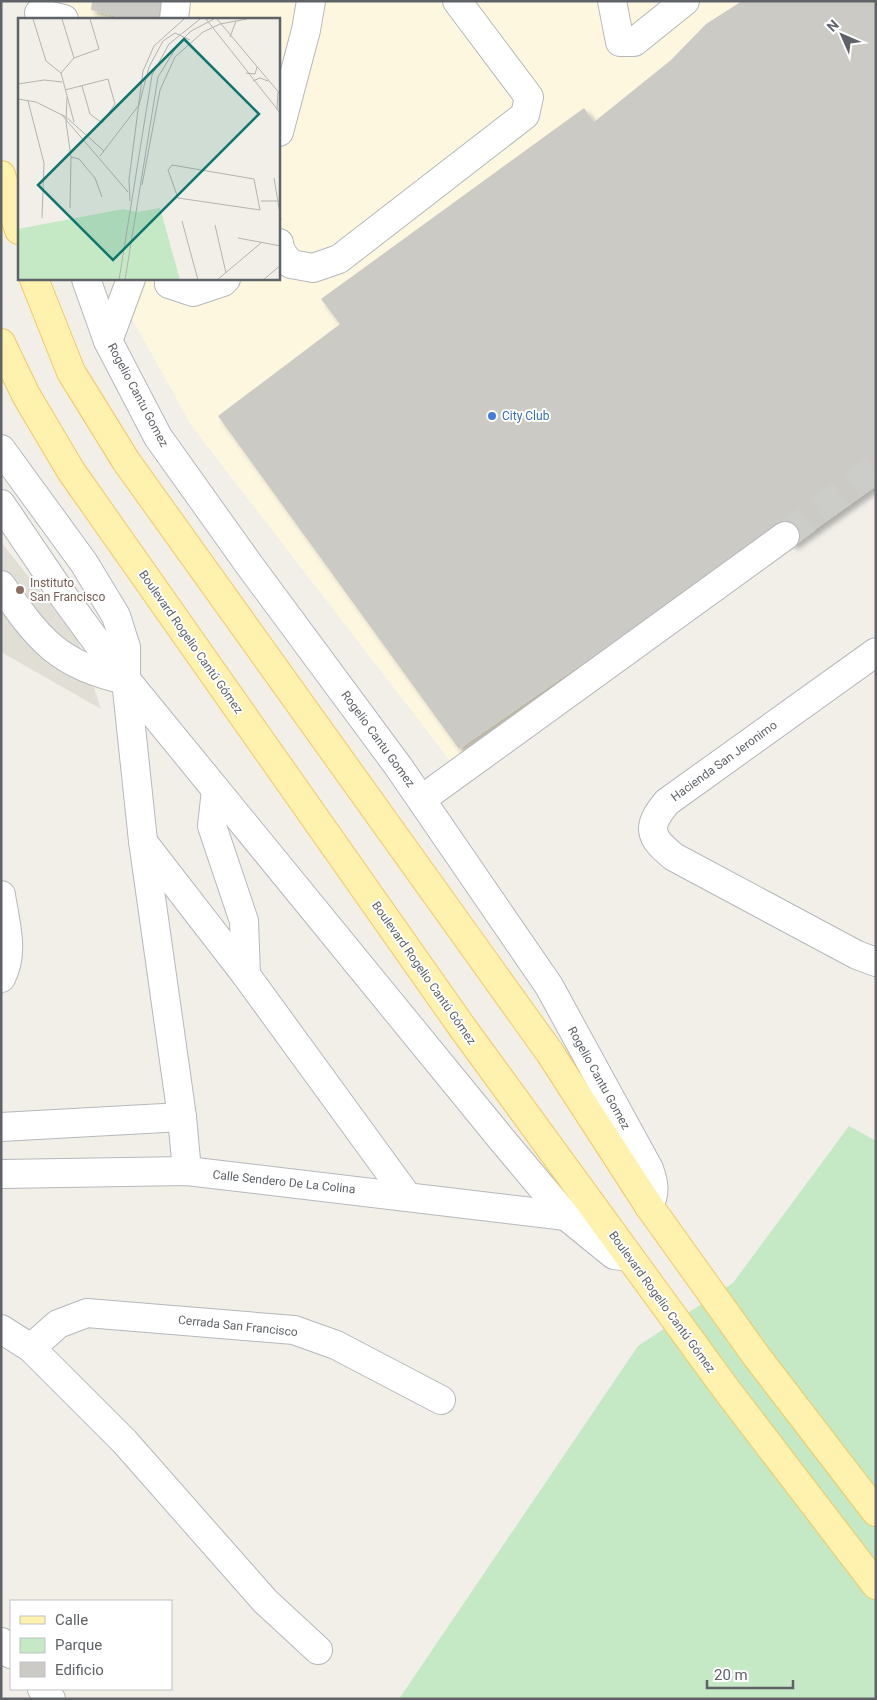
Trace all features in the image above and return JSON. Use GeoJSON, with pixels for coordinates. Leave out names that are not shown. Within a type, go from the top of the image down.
{"type":"FeatureCollection","features":[{"type":"Feature","properties":{"kind":"main road"},"geometry":{"type":"LineString","coordinates":[[1,175],[18,227]]}},
{"type":"Feature","properties":{"kind":"main road"},"geometry":{"type":"LineString","coordinates":[[34,280],[71,372],[126,461],[550,1053],[649,1206],[757,1358],[876,1512]]}},
{"type":"Feature","properties":{"kind":"main road","name":"Boulevard Rogelio Cantú Gómez"},"geometry":{"type":"LineString","coordinates":[[1,343],[26,395],[71,471],[462,1027],[629,1257],[876,1585]]}},
{"type":"Feature","properties":{"kind":"street"},"geometry":{"type":"LineString","coordinates":[[174,18],[176,1]]}},
{"type":"Feature","properties":{"kind":"street"},"geometry":{"type":"LineString","coordinates":[[280,128],[306,30],[311,1]]}},
{"type":"Feature","properties":{"kind":"street"},"geometry":{"type":"LineString","coordinates":[[280,248],[281,252],[291,264],[313,268],[338,260],[525,115],[529,98],[457,1]]}},
{"type":"Feature","properties":{"kind":"street"},"geometry":{"type":"LineString","coordinates":[[612,1],[620,42],[634,42],[679,3]]}},
{"type":"Feature","properties":{"kind":"street","name":"Rogelio Cantu Gomez"},"geometry":{"type":"LineString","coordinates":[[86,280],[108,341],[158,437],[250,566],[422,799],[549,986],[649,1169],[654,1182],[654,1196],[649,1206]]}},
{"type":"Feature","properties":{"kind":"street"},"geometry":{"type":"LineString","coordinates":[[108,341],[131,280]]}},
{"type":"Feature","properties":{"kind":"street"},"geometry":{"type":"LineString","coordinates":[[169,284],[193,292],[223,280]]}},
{"type":"Feature","properties":{"kind":"street"},"geometry":{"type":"LineString","coordinates":[[1,449],[84,563],[116,616],[126,647],[126,680],[143,842],[182,1117],[187,1171]]}},
{"type":"Feature","properties":{"kind":"street"},"geometry":{"type":"LineString","coordinates":[[1,504],[64,597],[126,680],[566,1216],[614,1255],[629,1257]]}},
{"type":"Feature","properties":{"kind":"street"},"geometry":{"type":"LineString","coordinates":[[422,799],[785,536]]}},
{"type":"Feature","properties":{"kind":"street"},"geometry":{"type":"LineString","coordinates":[[1,585],[25,620],[45,643],[71,662],[98,674],[126,680]]}},
{"type":"Feature","properties":{"kind":"street","name":"Hacienda San Jeronimo"},"geometry":{"type":"LineString","coordinates":[[876,652],[667,802],[656,815],[652,830],[657,843],[674,857],[857,955],[876,962]]}},
{"type":"Feature","properties":{"kind":"street"},"geometry":{"type":"LineString","coordinates":[[216,790],[212,826],[244,921],[246,975]]}},
{"type":"Feature","properties":{"kind":"street"},"geometry":{"type":"LineString","coordinates":[[143,842],[246,975],[407,1196]]}},
{"type":"Feature","properties":{"kind":"street"},"geometry":{"type":"LineString","coordinates":[[1,895],[9,952],[7,966],[1,978]]}},
{"type":"Feature","properties":{"kind":"street"},"geometry":{"type":"LineString","coordinates":[[1,1127],[182,1117]]}},
{"type":"Feature","properties":{"kind":"street","name":"Calle Sendero De La Colina"},"geometry":{"type":"LineString","coordinates":[[1,1174],[187,1171],[566,1216]]}},
{"type":"Feature","properties":{"kind":"street","name":"Cerrada San Francisco"},"geometry":{"type":"LineString","coordinates":[[31,1348],[58,1324],[87,1313],[294,1330],[336,1345],[441,1400]]}},
{"type":"Feature","properties":{"kind":"street"},"geometry":{"type":"LineString","coordinates":[[1,1329],[31,1348],[124,1441],[265,1601],[318,1650]]}},
{"type":"Feature","properties":{"kind":"street"},"geometry":{"type":"LineString","coordinates":[[1,1642],[10,1653]]}},
{"type":"Feature","properties":{"kind":"shaded area"},"geometry":{"type":"Polygon","coordinates":[[[61,1],[876,1],[876,486],[465,780],[191,425],[111,280],[280,280],[280,18],[59,18],[61,1]]]}},
{"type":"Feature","properties":{"kind":"shaded area","name":"Instituto San Francisco"},"geometry":{"type":"Polygon","coordinates":[[[1,542],[77,638],[101,709],[1,652],[1,542]]]}},
{"type":"Feature","properties":{"kind":"green space"},"geometry":{"type":"Polygon","coordinates":[[[849,1126],[876,1141],[876,1699],[399,1699],[638,1346],[733,1283],[849,1126]]]}},
{"type":"Feature","properties":{"kind":"building"},"geometry":{"type":"Polygon","coordinates":[[[92,1],[165,1],[162,18],[123,18],[91,10],[92,1]]]}},
{"type":"Feature","properties":{"kind":"building"},"geometry":{"type":"Polygon","coordinates":[[[742,1],[876,1],[876,486],[793,545],[778,528],[459,749],[218,416],[340,324],[321,299],[584,108],[594,122],[671,60],[706,24],[742,1]]]}},
{"type":"Feature","properties":{"kind":"tunnel"},"geometry":{"type":"LineString","coordinates":[[785,536],[876,467]]}},
{"type":"Feature","properties":{"kind":"place","name":"City Club"},"geometry":{"type":"Point","coordinates":[492,416]}},
{"type":"Feature","properties":{"kind":"place","name":"Instituto San Francisco"},"geometry":{"type":"Point","coordinates":[20,590]}}]}
